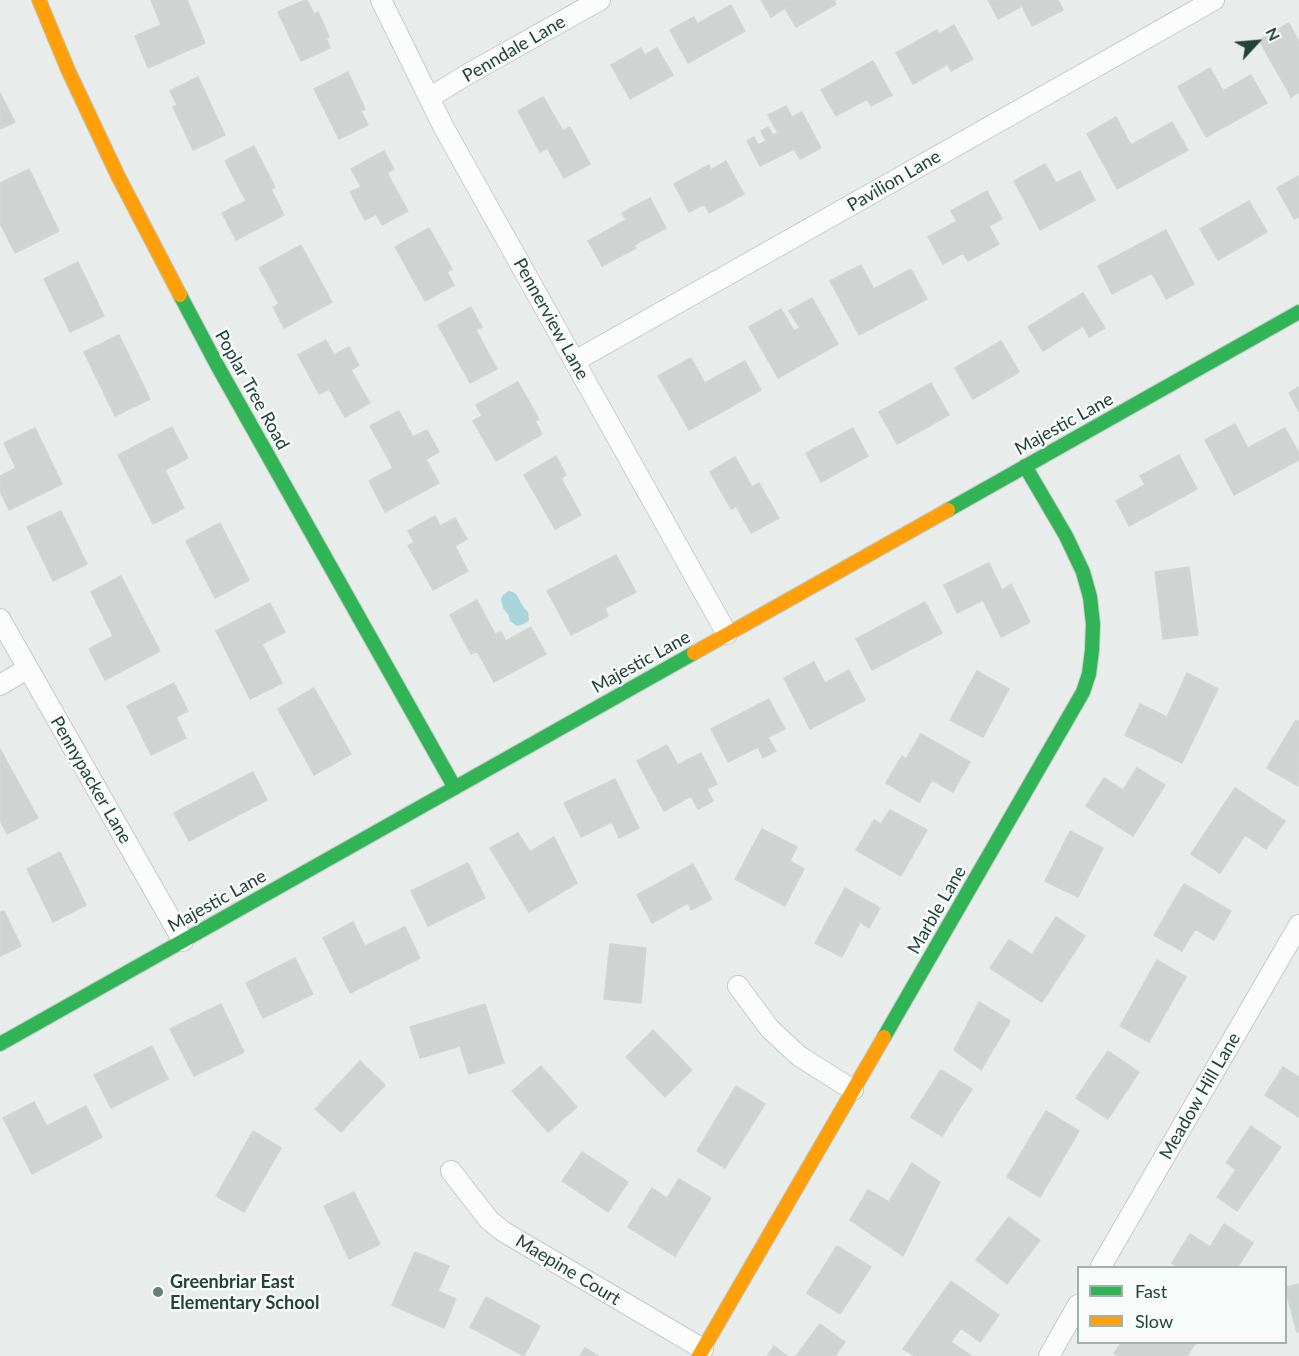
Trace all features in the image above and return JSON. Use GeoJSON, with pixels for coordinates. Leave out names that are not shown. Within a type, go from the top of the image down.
{"type":"FeatureCollection","features":[{"type":"Feature","properties":{"kind":"street","name":"Poplar Tree Road"},"geometry":{"type":"LineString","coordinates":[[39,0],[68,70],[118,176],[208,348],[455,788]]}},
{"type":"Feature","properties":{"kind":"street","name":"Pennerview Lane"},"geometry":{"type":"LineString","coordinates":[[381,0],[444,128],[727,634]]}},
{"type":"Feature","properties":{"kind":"street","name":"Penndale Lane"},"geometry":{"type":"LineString","coordinates":[[429,98],[600,0]]}},
{"type":"Feature","properties":{"kind":"street","name":"Pavilion Lane"},"geometry":{"type":"LineString","coordinates":[[575,361],[1214,0]]}},
{"type":"Feature","properties":{"kind":"street","name":"Majestic Lane"},"geometry":{"type":"LineString","coordinates":[[0,1044],[1299,312]]}},
{"type":"Feature","properties":{"kind":"street","name":"Marble Lane"},"geometry":{"type":"LineString","coordinates":[[701,1353],[1083,692],[1089,674],[1094,624],[1090,597],[1083,573],[1065,536],[1025,466]]}},
{"type":"Feature","properties":{"kind":"street","name":"Pennypacker Lane"},"geometry":{"type":"LineString","coordinates":[[0,619],[183,941]]}},
{"type":"Feature","properties":{"kind":"street"},"geometry":{"type":"LineString","coordinates":[[0,685],[27,669]]}},
{"type":"Feature","properties":{"kind":"street","name":"Meadow Hill Lane"},"geometry":{"type":"LineString","coordinates":[[1101,1266],[1299,925]]}},
{"type":"Feature","properties":{"kind":"street"},"geometry":{"type":"LineString","coordinates":[[738,986],[770,1029],[799,1056],[854,1090]]}},
{"type":"Feature","properties":{"kind":"street","name":"Maepine Court"},"geometry":{"type":"LineString","coordinates":[[451,1171],[489,1220],[504,1232],[701,1353]]}},
{"type":"Feature","properties":{"kind":"street"},"geometry":{"type":"LineString","coordinates":[[1049,1356],[1077,1307]]}},
{"type":"Feature","properties":{"kind":"water"},"geometry":{"type":"Polygon","coordinates":[[[509,591],[517,595],[528,612],[529,620],[526,623],[517,626],[510,621],[503,608],[501,599],[509,591]]]}},
{"type":"Feature","properties":{"kind":"building"},"geometry":{"type":"Polygon","coordinates":[[[151,0],[187,0],[205,43],[148,68],[135,36],[161,25],[151,0]]]}},
{"type":"Feature","properties":{"kind":"building"},"geometry":{"type":"Polygon","coordinates":[[[305,0],[314,14],[318,12],[329,37],[326,38],[330,48],[301,61],[278,12],[305,0]]]}},
{"type":"Feature","properties":{"kind":"building"},"geometry":{"type":"Polygon","coordinates":[[[761,0],[834,0],[836,4],[796,27],[785,8],[771,17],[761,0]]]}},
{"type":"Feature","properties":{"kind":"building"},"geometry":{"type":"Polygon","coordinates":[[[988,0],[1058,0],[1063,10],[1032,26],[1022,6],[998,19],[988,0]]]}},
{"type":"Feature","properties":{"kind":"building"},"geometry":{"type":"Polygon","coordinates":[[[731,5],[745,31],[688,63],[670,30],[694,17],[697,24],[731,5]]]}},
{"type":"Feature","properties":{"kind":"building"},"geometry":{"type":"Polygon","coordinates":[[[1289,23],[1299,42],[1299,92],[1291,97],[1259,40],[1289,23]]]}},
{"type":"Feature","properties":{"kind":"building"},"geometry":{"type":"Polygon","coordinates":[[[954,25],[973,59],[951,71],[948,64],[913,84],[896,53],[937,30],[939,34],[954,25]]]}},
{"type":"Feature","properties":{"kind":"building"},"geometry":{"type":"Polygon","coordinates":[[[641,48],[645,55],[657,48],[673,75],[630,99],[611,65],[641,48]]]}},
{"type":"Feature","properties":{"kind":"building"},"geometry":{"type":"Polygon","coordinates":[[[873,61],[892,95],[871,106],[867,99],[836,116],[821,90],[873,61]]]}},
{"type":"Feature","properties":{"kind":"building"},"geometry":{"type":"Polygon","coordinates":[[[1210,68],[1223,91],[1251,75],[1267,103],[1206,137],[1178,87],[1210,68]]]}},
{"type":"Feature","properties":{"kind":"building"},"geometry":{"type":"Polygon","coordinates":[[[348,72],[365,109],[361,111],[368,125],[339,139],[314,89],[348,72]]]}},
{"type":"Feature","properties":{"kind":"building"},"geometry":{"type":"Polygon","coordinates":[[[198,77],[225,135],[193,150],[173,107],[177,105],[170,91],[198,77]]]}},
{"type":"Feature","properties":{"kind":"building"},"geometry":{"type":"Polygon","coordinates":[[[0,93],[15,122],[0,129],[0,93]]]}},
{"type":"Feature","properties":{"kind":"building"},"geometry":{"type":"Polygon","coordinates":[[[543,97],[563,131],[570,127],[590,164],[564,178],[547,148],[540,152],[518,111],[543,97]]]}},
{"type":"Feature","properties":{"kind":"building"},"geometry":{"type":"Polygon","coordinates":[[[786,106],[792,117],[802,112],[821,148],[800,159],[794,149],[760,166],[747,141],[754,137],[758,145],[766,141],[761,131],[768,127],[773,135],[778,133],[768,115],[786,106]]]}},
{"type":"Feature","properties":{"kind":"building"},"geometry":{"type":"Polygon","coordinates":[[[1116,117],[1131,145],[1172,122],[1188,150],[1117,189],[1087,134],[1116,117]]]}},
{"type":"Feature","properties":{"kind":"building"},"geometry":{"type":"Polygon","coordinates":[[[254,146],[275,187],[271,189],[284,215],[236,240],[222,213],[246,201],[225,161],[254,146]]]}},
{"type":"Feature","properties":{"kind":"building"},"geometry":{"type":"Polygon","coordinates":[[[384,151],[394,169],[387,173],[408,211],[382,225],[376,214],[365,220],[350,192],[361,187],[351,169],[384,151]]]}},
{"type":"Feature","properties":{"kind":"building"},"geometry":{"type":"Polygon","coordinates":[[[726,161],[744,194],[709,213],[704,204],[689,212],[674,184],[709,165],[711,170],[726,161]]]}},
{"type":"Feature","properties":{"kind":"building"},"geometry":{"type":"Polygon","coordinates":[[[1045,164],[1056,183],[1080,171],[1095,200],[1040,230],[1014,181],[1045,164]]]}},
{"type":"Feature","properties":{"kind":"building"},"geometry":{"type":"Polygon","coordinates":[[[29,169],[59,231],[15,253],[0,223],[0,183],[29,169]]]}},
{"type":"Feature","properties":{"kind":"building"},"geometry":{"type":"Polygon","coordinates":[[[1299,176],[1299,217],[1294,219],[1277,188],[1299,176]]]}},
{"type":"Feature","properties":{"kind":"building"},"geometry":{"type":"Polygon","coordinates":[[[987,191],[1002,219],[989,226],[999,244],[968,261],[963,253],[943,264],[928,237],[957,221],[951,211],[987,191]]]}},
{"type":"Feature","properties":{"kind":"building"},"geometry":{"type":"Polygon","coordinates":[[[650,198],[666,228],[634,245],[636,248],[602,266],[588,241],[626,220],[622,213],[650,198]]]}},
{"type":"Feature","properties":{"kind":"building"},"geometry":{"type":"Polygon","coordinates":[[[1249,201],[1267,232],[1218,260],[1200,229],[1249,201]]]}},
{"type":"Feature","properties":{"kind":"building"},"geometry":{"type":"Polygon","coordinates":[[[429,228],[452,269],[447,272],[454,285],[425,301],[395,247],[429,228]]]}},
{"type":"Feature","properties":{"kind":"building"},"geometry":{"type":"Polygon","coordinates":[[[1166,230],[1194,284],[1166,299],[1152,273],[1112,294],[1098,266],[1166,230]]]}},
{"type":"Feature","properties":{"kind":"building"},"geometry":{"type":"Polygon","coordinates":[[[301,245],[332,302],[284,328],[273,307],[279,304],[259,268],[301,245]]]}},
{"type":"Feature","properties":{"kind":"building"},"geometry":{"type":"Polygon","coordinates":[[[78,262],[104,316],[70,332],[44,279],[78,262]]]}},
{"type":"Feature","properties":{"kind":"building"},"geometry":{"type":"Polygon","coordinates":[[[861,265],[874,289],[911,269],[927,299],[859,335],[830,281],[861,265]]]}},
{"type":"Feature","properties":{"kind":"building"},"geometry":{"type":"Polygon","coordinates":[[[1083,293],[1105,328],[1089,337],[1083,326],[1043,351],[1028,327],[1083,293]]]}},
{"type":"Feature","properties":{"kind":"building"},"geometry":{"type":"Polygon","coordinates":[[[812,298],[838,344],[778,378],[749,327],[781,309],[794,331],[800,328],[789,311],[812,298]]]}},
{"type":"Feature","properties":{"kind":"building"},"geometry":{"type":"Polygon","coordinates":[[[471,307],[482,327],[476,330],[497,369],[470,383],[438,325],[471,307]]]}},
{"type":"Feature","properties":{"kind":"building"},"geometry":{"type":"Polygon","coordinates":[[[119,335],[150,399],[115,416],[84,352],[119,335]]]}},
{"type":"Feature","properties":{"kind":"building"},"geometry":{"type":"Polygon","coordinates":[[[326,340],[334,355],[349,347],[359,365],[351,370],[370,403],[345,417],[329,389],[319,394],[298,355],[326,340]]]}},
{"type":"Feature","properties":{"kind":"building"},"geometry":{"type":"Polygon","coordinates":[[[1001,341],[1019,372],[973,399],[955,368],[1001,341]]]}},
{"type":"Feature","properties":{"kind":"building"},"geometry":{"type":"Polygon","coordinates":[[[691,358],[705,383],[745,361],[761,390],[689,430],[658,376],[691,358]]]}},
{"type":"Feature","properties":{"kind":"building"},"geometry":{"type":"Polygon","coordinates":[[[518,382],[539,419],[535,421],[542,434],[496,461],[473,421],[482,416],[476,405],[518,382]]]}},
{"type":"Feature","properties":{"kind":"building"},"geometry":{"type":"Polygon","coordinates":[[[931,383],[949,415],[897,444],[879,412],[931,383]]]}},
{"type":"Feature","properties":{"kind":"building"},"geometry":{"type":"Polygon","coordinates":[[[1299,387],[1299,412],[1289,393],[1299,387]]]}},
{"type":"Feature","properties":{"kind":"building"},"geometry":{"type":"Polygon","coordinates":[[[399,411],[413,437],[427,430],[439,452],[426,459],[439,483],[385,512],[369,481],[393,468],[370,426],[399,411]]]}},
{"type":"Feature","properties":{"kind":"building"},"geometry":{"type":"Polygon","coordinates":[[[1235,424],[1248,448],[1285,428],[1299,453],[1299,460],[1234,495],[1205,440],[1235,424]]]}},
{"type":"Feature","properties":{"kind":"building"},"geometry":{"type":"Polygon","coordinates":[[[172,427],[188,458],[165,470],[184,508],[153,524],[118,455],[172,427]]]}},
{"type":"Feature","properties":{"kind":"building"},"geometry":{"type":"Polygon","coordinates":[[[35,428],[62,484],[9,510],[0,491],[0,476],[16,468],[4,443],[35,428]]]}},
{"type":"Feature","properties":{"kind":"building"},"geometry":{"type":"Polygon","coordinates":[[[853,428],[868,456],[821,482],[806,453],[853,428]]]}},
{"type":"Feature","properties":{"kind":"building"},"geometry":{"type":"Polygon","coordinates":[[[1179,455],[1197,489],[1129,526],[1116,501],[1145,485],[1140,476],[1179,455]]]}},
{"type":"Feature","properties":{"kind":"building"},"geometry":{"type":"Polygon","coordinates":[[[556,456],[566,475],[561,478],[581,515],[555,529],[524,475],[556,456]]]}},
{"type":"Feature","properties":{"kind":"building"},"geometry":{"type":"Polygon","coordinates":[[[735,457],[752,487],[759,483],[779,518],[751,533],[736,506],[731,509],[710,472],[735,457]]]}},
{"type":"Feature","properties":{"kind":"building"},"geometry":{"type":"Polygon","coordinates":[[[61,511],[87,564],[53,581],[27,527],[61,511]]]}},
{"type":"Feature","properties":{"kind":"building"},"geometry":{"type":"Polygon","coordinates":[[[435,516],[440,526],[455,518],[467,539],[455,546],[468,571],[433,590],[408,546],[414,542],[408,531],[435,516]]]}},
{"type":"Feature","properties":{"kind":"building"},"geometry":{"type":"Polygon","coordinates":[[[220,523],[249,580],[215,598],[186,541],[220,523]]]}},
{"type":"Feature","properties":{"kind":"building"},"geometry":{"type":"Polygon","coordinates":[[[616,555],[636,592],[605,608],[608,616],[571,635],[547,591],[616,555]]]}},
{"type":"Feature","properties":{"kind":"building"},"geometry":{"type":"Polygon","coordinates":[[[989,563],[1002,590],[1011,584],[1030,622],[1001,637],[983,600],[957,613],[944,585],[989,563]]]}},
{"type":"Feature","properties":{"kind":"building"},"geometry":{"type":"Polygon","coordinates":[[[1189,567],[1198,635],[1163,639],[1155,572],[1189,567]]]}},
{"type":"Feature","properties":{"kind":"building"},"geometry":{"type":"Polygon","coordinates":[[[121,576],[160,651],[105,680],[89,649],[113,636],[91,592],[121,576]]]}},
{"type":"Feature","properties":{"kind":"building"},"geometry":{"type":"Polygon","coordinates":[[[477,600],[495,634],[501,632],[506,641],[531,627],[546,654],[494,682],[477,651],[471,654],[450,615],[477,600]]]}},
{"type":"Feature","properties":{"kind":"building"},"geometry":{"type":"Polygon","coordinates":[[[925,602],[942,633],[872,670],[856,639],[925,602]]]}},
{"type":"Feature","properties":{"kind":"building"},"geometry":{"type":"Polygon","coordinates":[[[270,603],[285,632],[262,644],[282,683],[250,699],[216,631],[270,603]]]}},
{"type":"Feature","properties":{"kind":"building"},"geometry":{"type":"Polygon","coordinates":[[[814,662],[825,683],[849,670],[865,700],[810,729],[784,678],[814,662]]]}},
{"type":"Feature","properties":{"kind":"building"},"geometry":{"type":"Polygon","coordinates":[[[977,671],[1009,689],[983,737],[950,720],[977,671]]]}},
{"type":"Feature","properties":{"kind":"building"},"geometry":{"type":"Polygon","coordinates":[[[1187,673],[1218,689],[1182,763],[1125,735],[1140,704],[1167,717],[1187,673]]]}},
{"type":"Feature","properties":{"kind":"building"},"geometry":{"type":"Polygon","coordinates":[[[174,683],[188,711],[176,717],[186,738],[151,755],[127,706],[174,683]]]}},
{"type":"Feature","properties":{"kind":"building"},"geometry":{"type":"Polygon","coordinates":[[[314,688],[351,754],[314,775],[278,709],[314,688]]]}},
{"type":"Feature","properties":{"kind":"building"},"geometry":{"type":"Polygon","coordinates":[[[769,699],[785,729],[768,737],[776,751],[763,758],[758,747],[728,762],[711,729],[769,699]]]}},
{"type":"Feature","properties":{"kind":"building"},"geometry":{"type":"Polygon","coordinates":[[[1296,720],[1299,722],[1298,786],[1267,768],[1296,720]]]}},
{"type":"Feature","properties":{"kind":"building"},"geometry":{"type":"Polygon","coordinates":[[[921,734],[970,762],[953,792],[932,780],[919,802],[886,783],[902,756],[906,759],[921,734]]]}},
{"type":"Feature","properties":{"kind":"building"},"geometry":{"type":"Polygon","coordinates":[[[667,745],[678,765],[701,753],[717,784],[707,789],[713,801],[698,809],[691,796],[664,811],[637,761],[667,745]]]}},
{"type":"Feature","properties":{"kind":"building"},"geometry":{"type":"Polygon","coordinates":[[[0,749],[38,818],[7,834],[0,820],[0,749]]]}},
{"type":"Feature","properties":{"kind":"building"},"geometry":{"type":"Polygon","coordinates":[[[1137,768],[1165,785],[1133,836],[1086,806],[1104,778],[1123,790],[1137,768]]]}},
{"type":"Feature","properties":{"kind":"building"},"geometry":{"type":"Polygon","coordinates":[[[253,772],[267,800],[189,841],[174,813],[253,772]]]}},
{"type":"Feature","properties":{"kind":"building"},"geometry":{"type":"Polygon","coordinates":[[[615,779],[639,828],[619,838],[612,822],[581,837],[564,803],[615,779]]]}},
{"type":"Feature","properties":{"kind":"building"},"geometry":{"type":"Polygon","coordinates":[[[1235,788],[1285,821],[1266,849],[1245,835],[1220,873],[1191,854],[1235,788]]]}},
{"type":"Feature","properties":{"kind":"building"},"geometry":{"type":"Polygon","coordinates":[[[890,810],[927,830],[901,876],[856,850],[874,820],[881,824],[890,810]]]}},
{"type":"Feature","properties":{"kind":"building"},"geometry":{"type":"Polygon","coordinates":[[[762,829],[797,847],[790,861],[804,869],[785,906],[735,879],[762,829]]]}},
{"type":"Feature","properties":{"kind":"building"},"geometry":{"type":"Polygon","coordinates":[[[1070,831],[1103,848],[1078,897],[1045,881],[1070,831]]]}},
{"type":"Feature","properties":{"kind":"building"},"geometry":{"type":"Polygon","coordinates":[[[518,833],[530,852],[554,837],[577,883],[529,912],[490,848],[518,833]]]}},
{"type":"Feature","properties":{"kind":"building"},"geometry":{"type":"Polygon","coordinates":[[[60,852],[86,905],[53,922],[27,869],[60,852]]]}},
{"type":"Feature","properties":{"kind":"building"},"geometry":{"type":"Polygon","coordinates":[[[468,863],[485,898],[428,926],[411,891],[468,863]]]}},
{"type":"Feature","properties":{"kind":"building"},"geometry":{"type":"Polygon","coordinates":[[[693,864],[712,899],[691,910],[688,903],[652,923],[637,895],[693,864]]]}},
{"type":"Feature","properties":{"kind":"building"},"geometry":{"type":"Polygon","coordinates":[[[1184,884],[1231,911],[1214,940],[1195,929],[1182,951],[1154,935],[1184,884]]]}},
{"type":"Feature","properties":{"kind":"building"},"geometry":{"type":"Polygon","coordinates":[[[845,888],[880,908],[869,928],[860,922],[842,957],[815,943],[845,888]]]}},
{"type":"Feature","properties":{"kind":"building"},"geometry":{"type":"Polygon","coordinates":[[[4,911],[21,946],[0,956],[0,912],[4,911]]]}},
{"type":"Feature","properties":{"kind":"building"},"geometry":{"type":"Polygon","coordinates":[[[1056,917],[1085,936],[1042,1002],[990,968],[1009,940],[1032,955],[1056,917]]]}},
{"type":"Feature","properties":{"kind":"building"},"geometry":{"type":"Polygon","coordinates":[[[353,922],[365,946],[405,927],[420,958],[350,993],[323,938],[353,922]]]}},
{"type":"Feature","properties":{"kind":"building"},"geometry":{"type":"Polygon","coordinates":[[[610,944],[646,948],[641,1003],[604,999],[610,944]]]}},
{"type":"Feature","properties":{"kind":"building"},"geometry":{"type":"Polygon","coordinates":[[[295,958],[313,994],[263,1018],[246,983],[295,958]]]}},
{"type":"Feature","properties":{"kind":"building"},"geometry":{"type":"Polygon","coordinates":[[[1157,960],[1186,977],[1149,1042],[1120,1026],[1157,960]]]}},
{"type":"Feature","properties":{"kind":"building"},"geometry":{"type":"Polygon","coordinates":[[[979,1002],[1010,1021],[981,1070],[954,1050],[979,1002]]]}},
{"type":"Feature","properties":{"kind":"building"},"geometry":{"type":"Polygon","coordinates":[[[221,1004],[244,1052],[194,1076],[170,1029],[221,1004]]]}},
{"type":"Feature","properties":{"kind":"building"},"geometry":{"type":"Polygon","coordinates":[[[485,1004],[504,1063],[469,1074],[460,1046],[420,1058],[410,1027],[485,1004]]]}},
{"type":"Feature","properties":{"kind":"building"},"geometry":{"type":"Polygon","coordinates":[[[653,1030],[692,1070],[665,1097],[626,1057],[653,1030]]]}},
{"type":"Feature","properties":{"kind":"building"},"geometry":{"type":"Polygon","coordinates":[[[152,1046],[168,1079],[111,1108],[94,1075],[152,1046]]]}},
{"type":"Feature","properties":{"kind":"building"},"geometry":{"type":"Polygon","coordinates":[[[1108,1051],[1139,1072],[1108,1119],[1076,1098],[1108,1051]]]}},
{"type":"Feature","properties":{"kind":"building"},"geometry":{"type":"Polygon","coordinates":[[[360,1061],[385,1085],[341,1132],[315,1109],[360,1061]]]}},
{"type":"Feature","properties":{"kind":"building"},"geometry":{"type":"Polygon","coordinates":[[[541,1066],[577,1107],[548,1132],[512,1091],[541,1066]]]}},
{"type":"Feature","properties":{"kind":"building"},"geometry":{"type":"Polygon","coordinates":[[[1283,1067],[1299,1077],[1299,1117],[1265,1095],[1283,1067]]]}},
{"type":"Feature","properties":{"kind":"building"},"geometry":{"type":"Polygon","coordinates":[[[941,1070],[972,1089],[942,1136],[911,1117],[941,1070]]]}},
{"type":"Feature","properties":{"kind":"building"},"geometry":{"type":"Polygon","coordinates":[[[736,1086],[765,1104],[725,1168],[697,1151],[736,1086]]]}},
{"type":"Feature","properties":{"kind":"building"},"geometry":{"type":"Polygon","coordinates":[[[34,1102],[47,1126],[86,1106],[102,1137],[32,1174],[3,1118],[34,1102]]]}},
{"type":"Feature","properties":{"kind":"building"},"geometry":{"type":"Polygon","coordinates":[[[1046,1111],[1079,1131],[1040,1197],[1007,1177],[1046,1111]]]}},
{"type":"Feature","properties":{"kind":"building"},"geometry":{"type":"Polygon","coordinates":[[[1251,1126],[1281,1147],[1237,1211],[1217,1197],[1236,1170],[1226,1163],[1251,1126]]]}},
{"type":"Feature","properties":{"kind":"building"},"geometry":{"type":"Polygon","coordinates":[[[253,1131],[281,1148],[244,1212],[216,1196],[253,1131]]]}},
{"type":"Feature","properties":{"kind":"building"},"geometry":{"type":"Polygon","coordinates":[[[582,1152],[628,1182],[608,1212],[562,1181],[582,1152]]]}},
{"type":"Feature","properties":{"kind":"building"},"geometry":{"type":"Polygon","coordinates":[[[912,1163],[940,1182],[903,1256],[850,1220],[868,1190],[889,1202],[912,1163]]]}},
{"type":"Feature","properties":{"kind":"building"},"geometry":{"type":"Polygon","coordinates":[[[679,1179],[711,1198],[675,1256],[628,1227],[652,1188],[667,1198],[679,1179]]]}},
{"type":"Feature","properties":{"kind":"building"},"geometry":{"type":"Polygon","coordinates":[[[354,1192],[380,1244],[349,1259],[324,1206],[354,1192]]]}},
{"type":"Feature","properties":{"kind":"building"},"geometry":{"type":"Polygon","coordinates":[[[1009,1217],[1040,1240],[1007,1284],[976,1260],[1009,1217]]]}},
{"type":"Feature","properties":{"kind":"building"},"geometry":{"type":"Polygon","coordinates":[[[1224,1224],[1253,1243],[1238,1266],[1176,1266],[1172,1263],[1190,1234],[1210,1247],[1224,1224]]]}},
{"type":"Feature","properties":{"kind":"building"},"geometry":{"type":"Polygon","coordinates":[[[837,1246],[871,1267],[840,1314],[807,1293],[837,1246]]]}},
{"type":"Feature","properties":{"kind":"building"},"geometry":{"type":"Polygon","coordinates":[[[415,1252],[449,1266],[438,1291],[456,1299],[444,1328],[392,1305],[415,1252]]]}},
{"type":"Feature","properties":{"kind":"building"},"geometry":{"type":"Polygon","coordinates":[[[951,1281],[999,1315],[980,1342],[961,1328],[951,1342],[972,1356],[915,1356],[903,1349],[951,1281]]]}},
{"type":"Feature","properties":{"kind":"building"},"geometry":{"type":"Polygon","coordinates":[[[1299,1284],[1299,1332],[1297,1332],[1287,1296],[1287,1287],[1299,1284]]]}},
{"type":"Feature","properties":{"kind":"building"},"geometry":{"type":"Polygon","coordinates":[[[486,1297],[540,1326],[524,1356],[470,1327],[486,1297]]]}},
{"type":"Feature","properties":{"kind":"building"},"geometry":{"type":"Polygon","coordinates":[[[820,1324],[845,1342],[835,1356],[796,1356],[820,1324]]]}},
{"type":"Feature","properties":{"kind":"building"},"geometry":{"type":"Polygon","coordinates":[[[1121,1344],[1195,1344],[1187,1356],[1118,1356],[1114,1353],[1121,1344]]]}},
{"type":"Feature","properties":{"kind":"building"},"geometry":{"type":"Polygon","coordinates":[[[774,1346],[787,1356],[767,1356],[774,1346]]]}},
{"type":"Feature","properties":{"kind":"building"},"geometry":{"type":"Polygon","coordinates":[[[585,1348],[598,1356],[580,1356],[585,1348]]]}},
{"type":"Feature","properties":{"kind":"traffic: fast"},"geometry":{"type":"LineString","coordinates":[[180,295],[455,788]]}},
{"type":"Feature","properties":{"kind":"traffic: fast"},"geometry":{"type":"LineString","coordinates":[[948,510],[1299,312]]}},
{"type":"Feature","properties":{"kind":"traffic: fast"},"geometry":{"type":"LineString","coordinates":[[884,1037],[1083,692],[1089,674],[1093,624],[1090,597],[1083,572],[1066,536],[1025,466]]}},
{"type":"Feature","properties":{"kind":"traffic: fast"},"geometry":{"type":"LineString","coordinates":[[0,1044],[694,653]]}},
{"type":"Feature","properties":{"kind":"traffic: slow"},"geometry":{"type":"LineString","coordinates":[[39,0],[68,70],[118,176],[180,295]]}},
{"type":"Feature","properties":{"kind":"traffic: slow"},"geometry":{"type":"LineString","coordinates":[[694,653],[948,510]]}},
{"type":"Feature","properties":{"kind":"traffic: slow"},"geometry":{"type":"LineString","coordinates":[[699,1356],[884,1037]]}},
{"type":"Feature","properties":{"kind":"place","name":"Greenbriar East Elementary School"},"geometry":{"type":"Point","coordinates":[158,1292]}}]}
